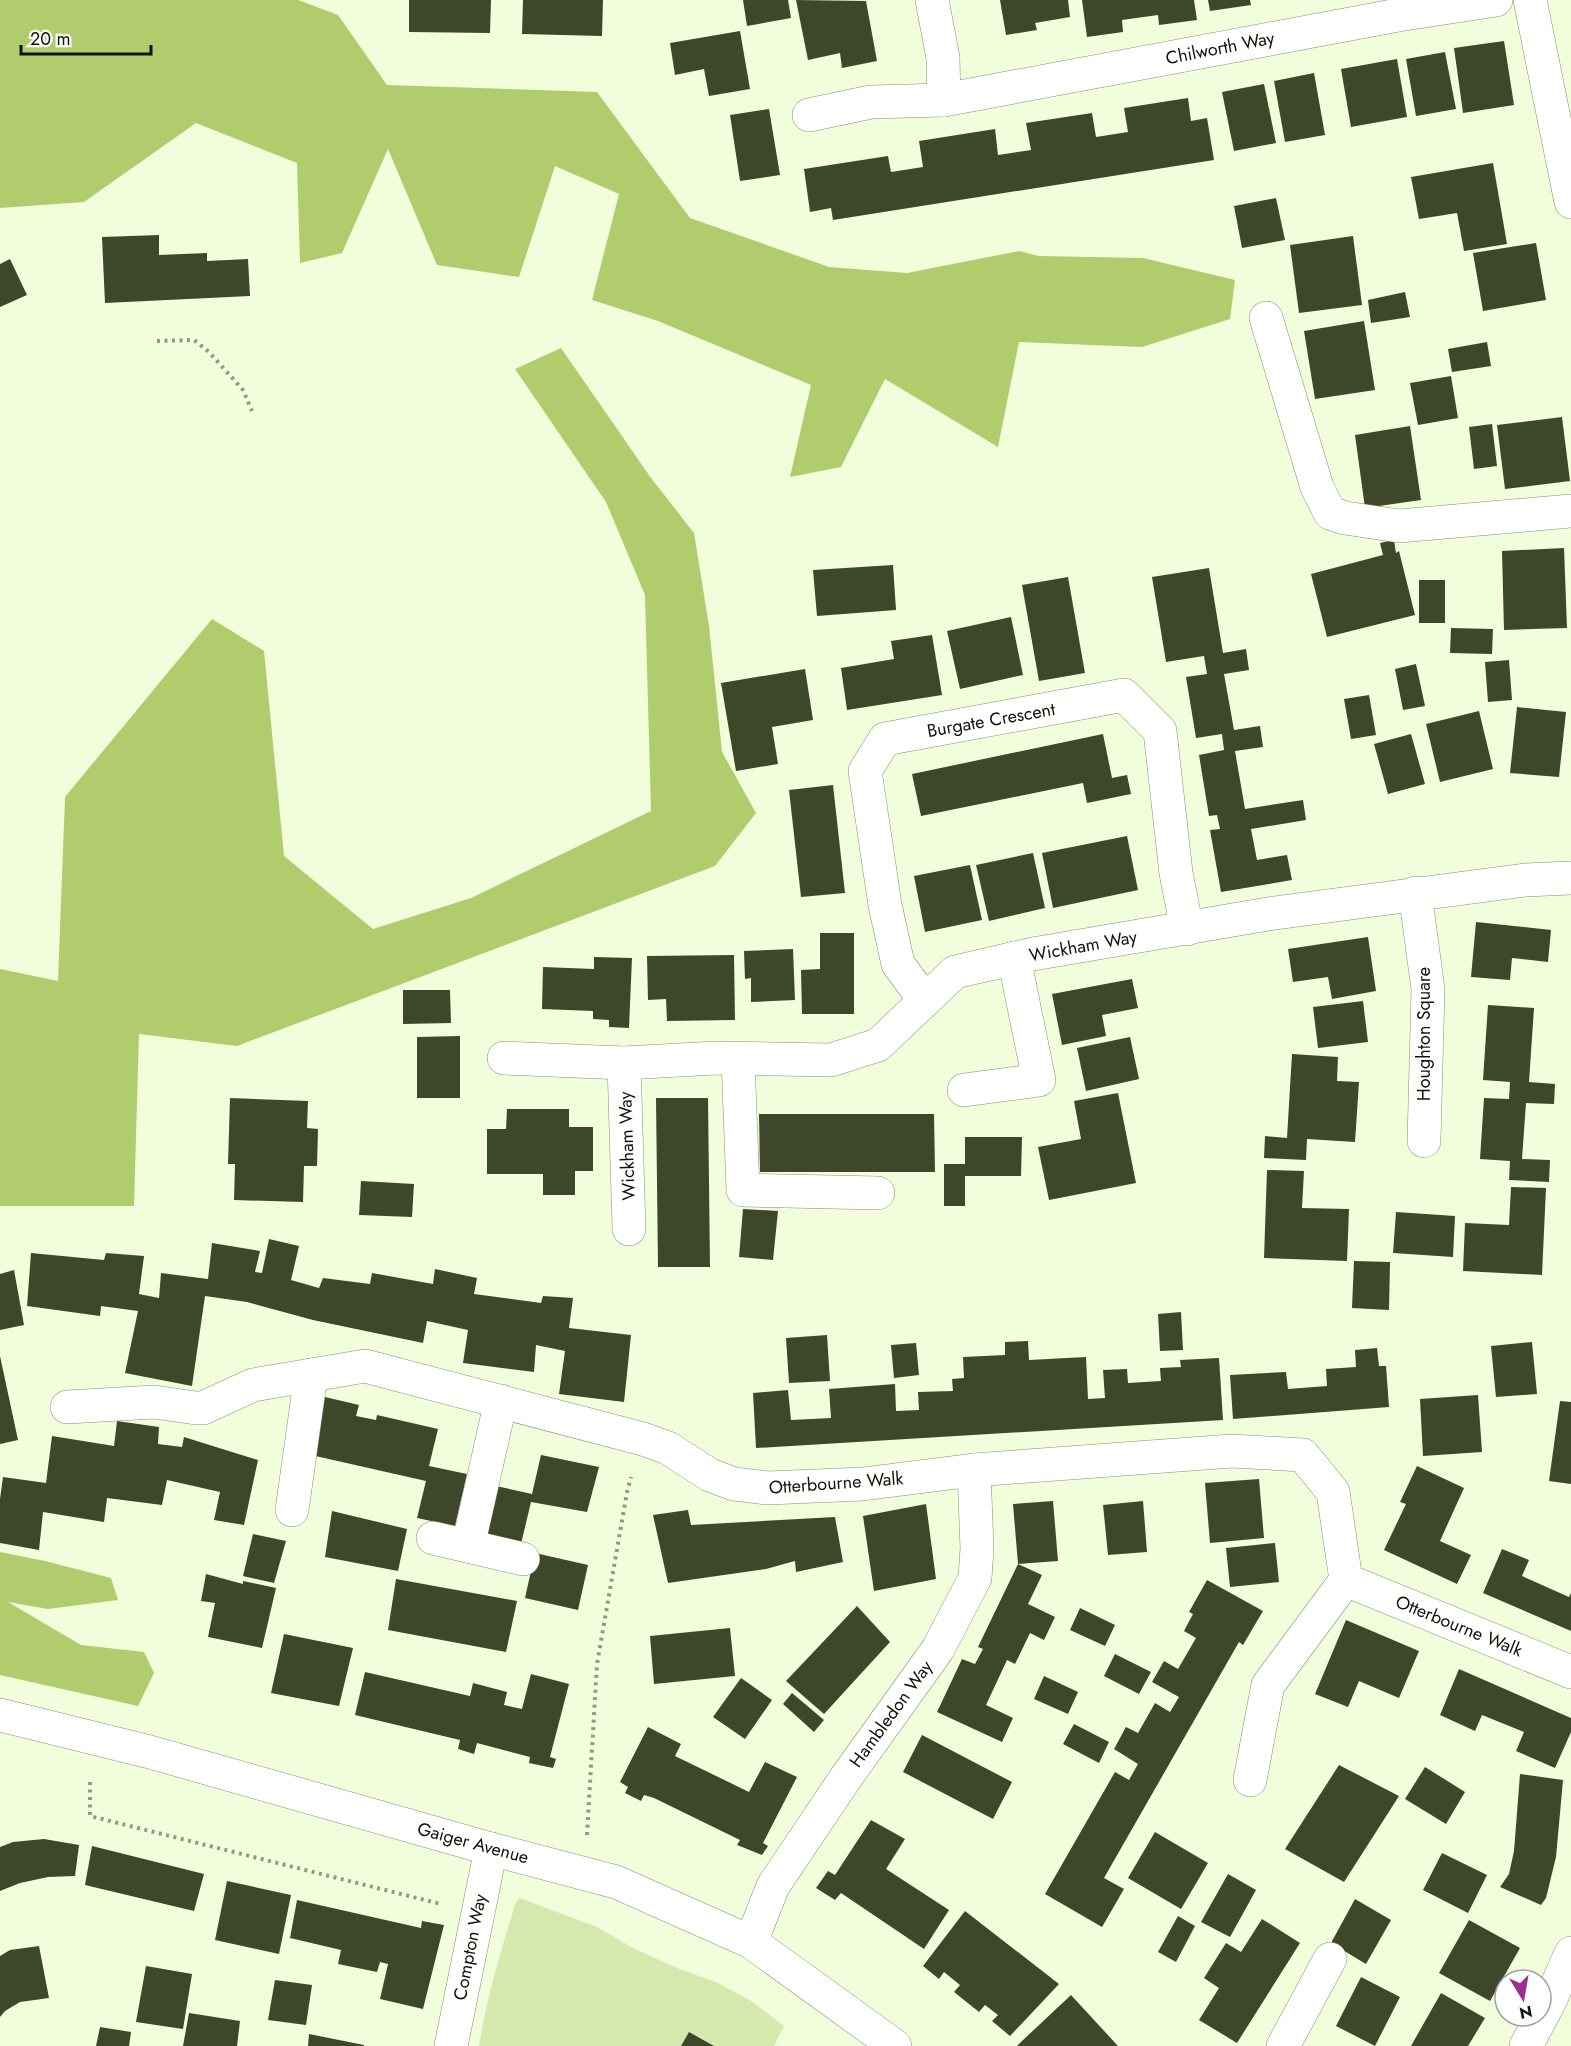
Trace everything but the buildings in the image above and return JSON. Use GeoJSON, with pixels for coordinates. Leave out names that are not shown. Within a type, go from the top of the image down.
{"type":"FeatureCollection","features":[{"type":"Feature","properties":{"kind":"street"},"geometry":{"type":"LineString","coordinates":[[932,0],[943,58],[944,100]]}},
{"type":"Feature","properties":{"kind":"street","name":"Chilworth Way"},"geometry":{"type":"LineString","coordinates":[[808,115],[871,102],[944,100],[1398,15],[1496,0]]}},
{"type":"Feature","properties":{"kind":"street"},"geometry":{"type":"LineString","coordinates":[[1530,0],[1571,202]]}},
{"type":"Feature","properties":{"kind":"street"},"geometry":{"type":"LineString","coordinates":[[1266,318],[1317,487],[1330,513],[1345,518],[1399,526],[1571,511]]}},
{"type":"Feature","properties":{"kind":"street","name":"Burgate Crescent"},"geometry":{"type":"LineString","coordinates":[[924,999],[898,964],[885,905],[868,793],[865,771],[885,740],[1124,695],[1160,730],[1176,873],[1187,929]]}},
{"type":"Feature","properties":{"kind":"street","name":"Wickham Way"},"geometry":{"type":"LineString","coordinates":[[504,1058],[624,1063],[716,1058],[831,1060],[878,1045],[955,972],[1014,958],[1268,914],[1415,893],[1525,880],[1571,878]]}},
{"type":"Feature","properties":{"kind":"street","name":"Houghton Square"},"geometry":{"type":"LineString","coordinates":[[1415,893],[1428,989],[1424,1141]]}},
{"type":"Feature","properties":{"kind":"street"},"geometry":{"type":"LineString","coordinates":[[964,1090],[1039,1080],[1014,958]]}},
{"type":"Feature","properties":{"kind":"street"},"geometry":{"type":"LineString","coordinates":[[738,1059],[742,1190],[878,1193]]}},
{"type":"Feature","properties":{"kind":"street","name":"Wickham Way"},"geometry":{"type":"LineString","coordinates":[[624,1063],[629,1229]]}},
{"type":"Feature","properties":{"kind":"street","name":"Otterbourne Walk"},"geometry":{"type":"LineString","coordinates":[[67,1407],[153,1402],[203,1408],[253,1385],[365,1366],[643,1439],[668,1448],[710,1475],[734,1484],[768,1488],[863,1484],[974,1470],[1232,1451],[1303,1455],[1333,1492],[1346,1580],[1571,1672]]}},
{"type":"Feature","properties":{"kind":"street"},"geometry":{"type":"LineString","coordinates":[[292,1510],[311,1375]]}},
{"type":"Feature","properties":{"kind":"street"},"geometry":{"type":"LineString","coordinates":[[468,1546],[501,1401]]}},
{"type":"Feature","properties":{"kind":"street","name":"Hambledon Way"},"geometry":{"type":"LineString","coordinates":[[751,1942],[773,1886],[847,1776],[938,1649],[975,1578],[977,1548],[974,1470]]}},
{"type":"Feature","properties":{"kind":"street"},"geometry":{"type":"LineString","coordinates":[[433,1538],[523,1559]]}},
{"type":"Feature","properties":{"kind":"street"},"geometry":{"type":"LineString","coordinates":[[1250,1780],[1268,1685],[1346,1580]]}},
{"type":"Feature","properties":{"kind":"street","name":"Gaiger Avenue"},"geometry":{"type":"LineString","coordinates":[[5,1720],[150,1752],[491,1849],[616,1881],[751,1942],[895,2046]]}},
{"type":"Feature","properties":{"kind":"street","name":"Compton Way"},"geometry":{"type":"LineString","coordinates":[[451,2046],[491,1849]]}},
{"type":"Feature","properties":{"kind":"street"},"geometry":{"type":"LineString","coordinates":[[1526,2046],[1560,2008],[1571,1953]]}},
{"type":"Feature","properties":{"kind":"street"},"geometry":{"type":"LineString","coordinates":[[1283,2046],[1330,1959]]}},
{"type":"Feature","properties":{"kind":"path"},"geometry":{"type":"LineString","coordinates":[[157,341],[194,340],[209,352],[243,390],[252,411]]}},
{"type":"Feature","properties":{"kind":"path"},"geometry":{"type":"LineString","coordinates":[[586,1844],[597,1664],[627,1492],[643,1439]]}},
{"type":"Feature","properties":{"kind":"path"},"geometry":{"type":"LineString","coordinates":[[90,1782],[90,1816],[444,1905]]}},
{"type":"Feature","properties":{"kind":"green space"},"geometry":{"type":"Polygon","coordinates":[[[0,0],[298,0],[338,15],[387,85],[597,92],[690,218],[829,267],[907,273],[1019,251],[1039,256],[1143,258],[1235,280],[1230,319],[1142,347],[1019,342],[998,447],[885,379],[841,467],[790,477],[811,385],[658,321],[592,300],[619,194],[555,166],[519,277],[437,265],[388,149],[342,253],[300,263],[297,163],[196,123],[84,202],[0,208],[0,0]]]}},
{"type":"Feature","properties":{"kind":"green space"},"geometry":{"type":"Polygon","coordinates":[[[561,348],[651,478],[694,533],[709,626],[722,752],[756,813],[715,866],[237,1046],[139,1034],[134,1206],[0,1206],[0,969],[58,981],[65,797],[212,619],[264,651],[284,856],[373,929],[471,898],[651,811],[645,595],[606,502],[515,369],[561,348]]]}},
{"type":"Feature","properties":{"kind":"green space"},"geometry":{"type":"Polygon","coordinates":[[[0,1552],[111,1578],[118,1600],[48,1609],[8,1602],[81,1645],[144,1652],[154,1673],[138,1706],[0,1675],[0,1552]]]}},
{"type":"Feature","properties":{"kind":"green space"},"geometry":{"type":"Polygon","coordinates":[[[520,1898],[597,1927],[633,1948],[718,1983],[751,2001],[784,2026],[774,2046],[714,2046],[689,2032],[681,2046],[479,2046],[500,1955],[516,1902],[520,1898]]]}}]}
